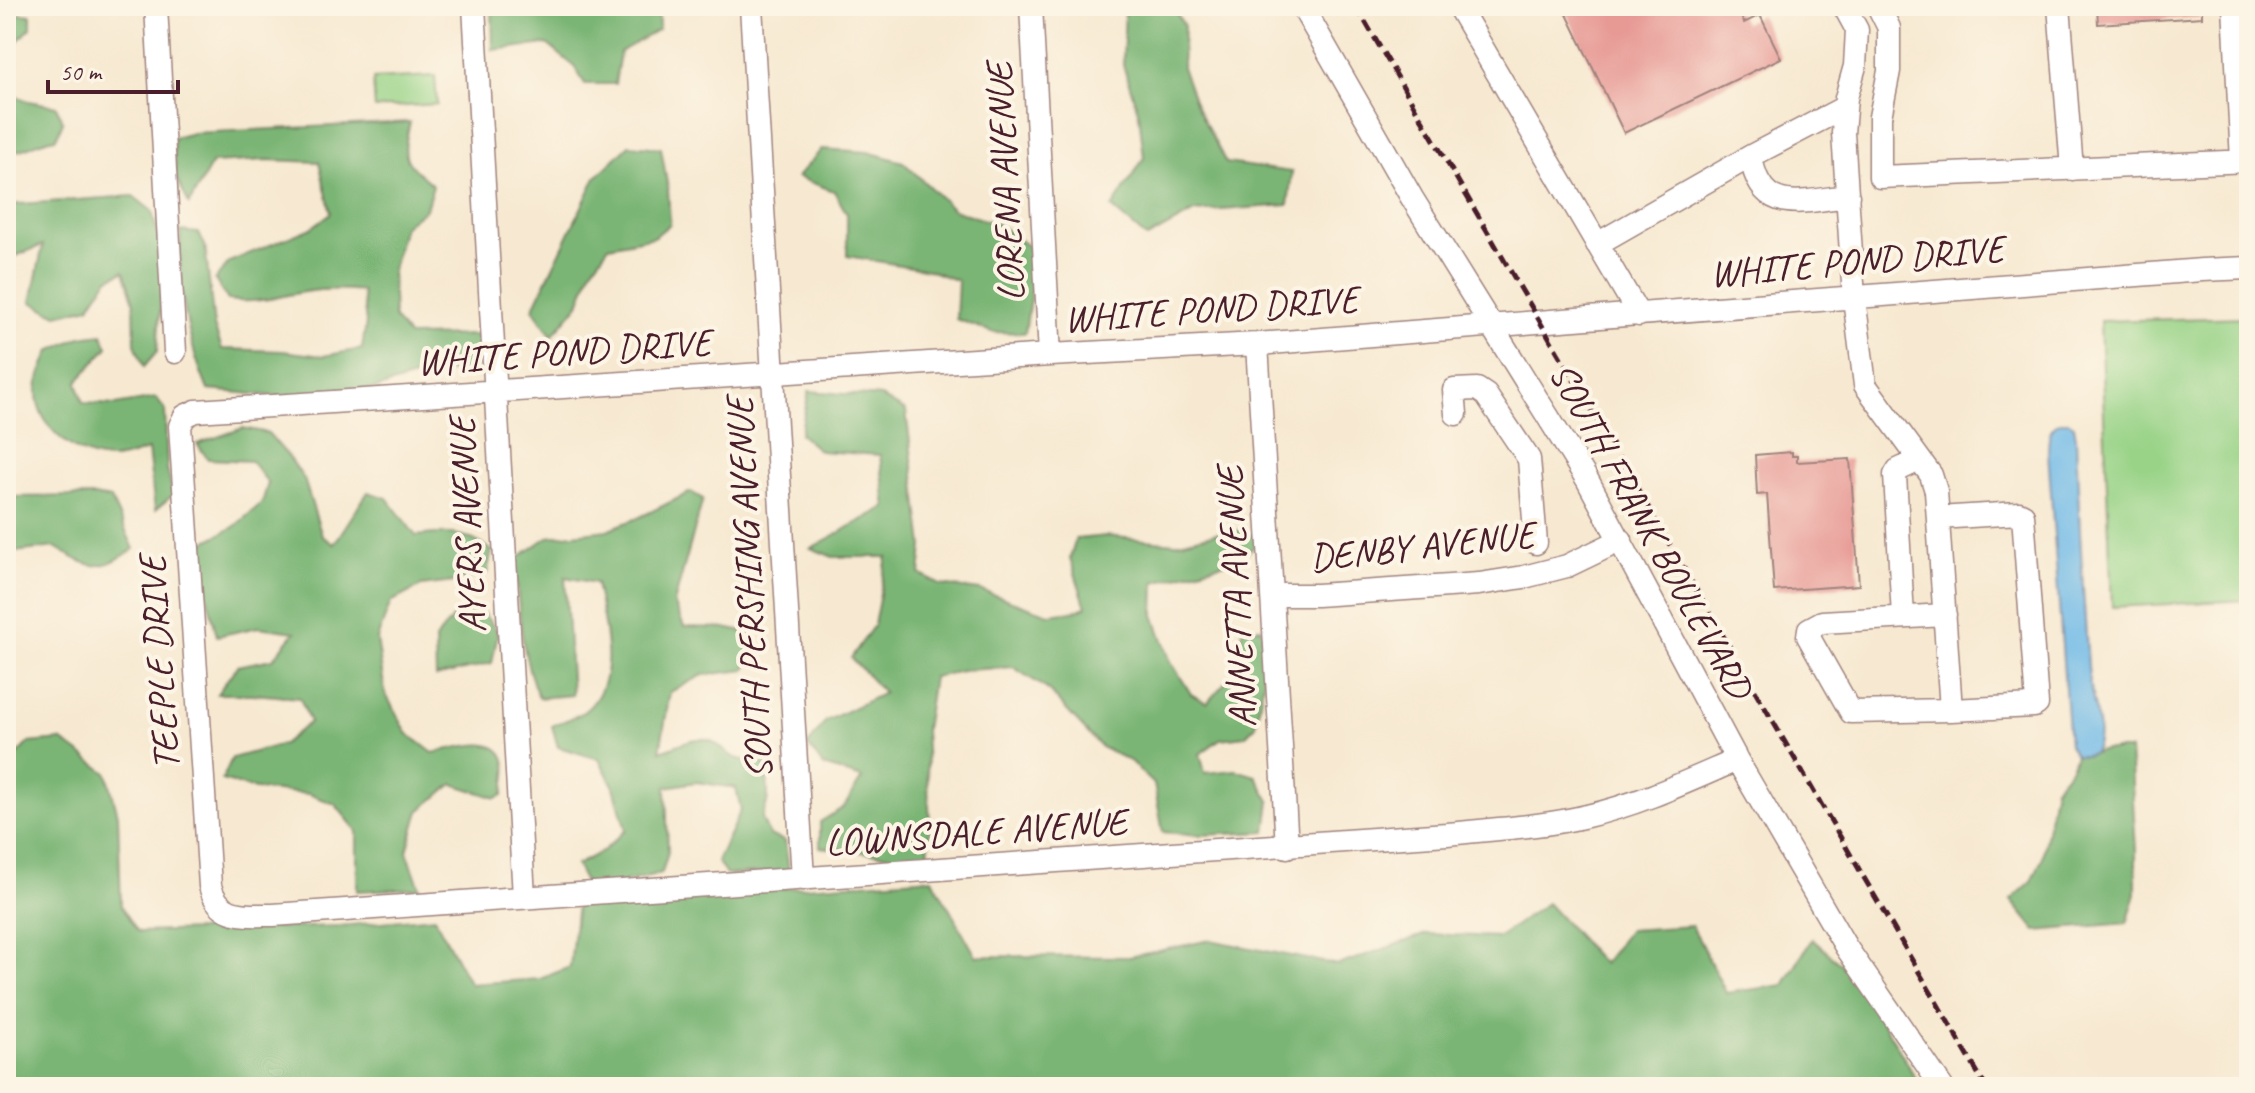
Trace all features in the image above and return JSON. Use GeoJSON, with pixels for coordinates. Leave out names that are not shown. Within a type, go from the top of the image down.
{"type":"FeatureCollection","features":[{"type":"Feature","properties":{"kind":"street"},"geometry":{"type":"LineString","coordinates":[[156,6],[175,352]]}},
{"type":"Feature","properties":{"kind":"street","name":"AYERS AVENUE"},"geometry":{"type":"LineString","coordinates":[[474,6],[524,897]]}},
{"type":"Feature","properties":{"kind":"street","name":"SOUTH PERSHING AVENUE"},"geometry":{"type":"LineString","coordinates":[[751,6],[803,879]]}},
{"type":"Feature","properties":{"kind":"street","name":"LORENA AVENUE"},"geometry":{"type":"LineString","coordinates":[[1031,6],[1050,355]]}},
{"type":"Feature","properties":{"kind":"street","name":"SOUTH FRANK BOULEVARD"},"geometry":{"type":"LineString","coordinates":[[1302,6],[1412,198],[1621,540],[1737,760],[1846,947],[1942,1087]]}},
{"type":"Feature","properties":{"kind":"street"},"geometry":{"type":"LineString","coordinates":[[1458,6],[1639,315]]}},
{"type":"Feature","properties":{"kind":"street"},"geometry":{"type":"LineString","coordinates":[[1844,6],[1857,30],[1855,66],[1845,107],[1843,133],[1854,298],[1865,385],[1931,475],[1936,491],[1951,710]]}},
{"type":"Feature","properties":{"kind":"street"},"geometry":{"type":"LineString","coordinates":[[1878,6],[1889,28],[1889,71],[1880,117],[1880,177]]}},
{"type":"Feature","properties":{"kind":"street"},"geometry":{"type":"LineString","coordinates":[[2059,6],[2072,169]]}},
{"type":"Feature","properties":{"kind":"street"},"geometry":{"type":"LineString","coordinates":[[1751,156],[1759,185],[1771,198],[1792,202],[1880,177],[2245,161],[2234,6]]}},
{"type":"Feature","properties":{"kind":"street"},"geometry":{"type":"LineString","coordinates":[[1597,244],[1751,156],[1845,107]]}},
{"type":"Feature","properties":{"kind":"street","name":"WHITE POND DRIVE"},"geometry":{"type":"LineString","coordinates":[[182,422],[189,413],[196,411],[1257,344],[2249,268]]}},
{"type":"Feature","properties":{"kind":"street","name":"ANNETTA AVENUE"},"geometry":{"type":"LineString","coordinates":[[1257,344],[1287,847]]}},
{"type":"Feature","properties":{"kind":"street"},"geometry":{"type":"LineString","coordinates":[[1456,414],[1454,390],[1477,389],[1486,395],[1529,459],[1536,543]]}},
{"type":"Feature","properties":{"kind":"street","name":"TEEPLE DRIVE"},"geometry":{"type":"LineString","coordinates":[[182,422],[180,431],[200,737],[210,886],[214,899]]}},
{"type":"Feature","properties":{"kind":"street"},"geometry":{"type":"LineString","coordinates":[[1529,459],[1562,439]]}},
{"type":"Feature","properties":{"kind":"street"},"geometry":{"type":"LineString","coordinates":[[1903,617],[1895,475],[1898,470],[1919,460]]}},
{"type":"Feature","properties":{"kind":"street"},"geometry":{"type":"LineString","coordinates":[[1938,518],[2023,515],[2037,704],[1851,712],[1808,636],[1809,629],[1822,622],[1945,615]]}},
{"type":"Feature","properties":{"kind":"street","name":"DENBY AVENUE"},"geometry":{"type":"LineString","coordinates":[[1273,595],[1479,584],[1567,566],[1621,540]]}},
{"type":"Feature","properties":{"kind":"street","name":"LOWNSDALE AVENUE"},"geometry":{"type":"LineString","coordinates":[[214,899],[232,914],[246,915],[1287,847],[1476,831],[1587,816],[1635,802],[1737,760]]}},
{"type":"Feature","properties":{"kind":"green space"},"geometry":{"type":"Polygon","coordinates":[[[492,6],[658,6],[659,29],[620,52],[615,84],[585,84],[574,66],[547,44],[493,50],[492,6]]]}},
{"type":"Feature","properties":{"kind":"green space"},"geometry":{"type":"Polygon","coordinates":[[[1125,6],[1172,6],[1184,26],[1182,67],[1196,105],[1226,163],[1292,172],[1288,205],[1194,212],[1147,238],[1112,208],[1144,158],[1139,114],[1123,65],[1125,6]]]}},
{"type":"Feature","properties":{"kind":"green space"},"geometry":{"type":"Polygon","coordinates":[[[6,13],[31,15],[31,28],[6,52],[6,13]]]}},
{"type":"Feature","properties":{"kind":"green space"},"geometry":{"type":"Polygon","coordinates":[[[435,76],[437,104],[375,108],[373,79],[435,76]]]}},
{"type":"Feature","properties":{"kind":"green space"},"geometry":{"type":"Polygon","coordinates":[[[6,92],[28,101],[56,106],[63,122],[56,138],[6,152],[6,92]]]}},
{"type":"Feature","properties":{"kind":"green space"},"geometry":{"type":"Polygon","coordinates":[[[410,122],[405,152],[407,158],[415,170],[433,185],[426,209],[404,226],[392,271],[394,318],[408,336],[480,335],[475,368],[420,375],[379,388],[338,394],[285,397],[208,390],[185,312],[180,271],[181,231],[198,233],[205,245],[214,326],[222,349],[323,356],[362,349],[366,323],[362,291],[318,290],[258,301],[228,300],[215,280],[229,262],[311,228],[331,213],[319,162],[267,160],[212,163],[189,204],[176,177],[173,138],[193,133],[410,122]]]}},
{"type":"Feature","properties":{"kind":"green space"},"geometry":{"type":"Polygon","coordinates":[[[629,145],[661,148],[670,224],[654,237],[609,246],[591,271],[579,304],[552,336],[533,309],[596,177],[629,145]]]}},
{"type":"Feature","properties":{"kind":"green space"},"geometry":{"type":"Polygon","coordinates":[[[822,149],[868,152],[903,162],[954,210],[997,224],[1028,246],[1033,279],[1025,333],[992,332],[956,319],[958,281],[929,270],[847,256],[847,214],[834,191],[797,177],[822,149]]]}},
{"type":"Feature","properties":{"kind":"green space"},"geometry":{"type":"Polygon","coordinates":[[[133,196],[152,211],[164,260],[157,352],[144,367],[135,344],[134,303],[124,271],[108,279],[89,307],[57,315],[31,302],[43,245],[6,260],[6,205],[133,196]]]}},
{"type":"Feature","properties":{"kind":"green space"},"geometry":{"type":"Polygon","coordinates":[[[2249,317],[2249,600],[2112,607],[2100,321],[2249,317]]]}},
{"type":"Feature","properties":{"kind":"green space"},"geometry":{"type":"Polygon","coordinates":[[[102,334],[108,347],[77,382],[83,403],[115,405],[156,398],[165,410],[167,468],[173,495],[155,510],[148,450],[116,459],[86,454],[52,430],[39,407],[38,383],[50,351],[80,337],[102,334]]]}},
{"type":"Feature","properties":{"kind":"green space"},"geometry":{"type":"Polygon","coordinates":[[[809,391],[881,397],[906,411],[923,546],[920,574],[940,585],[980,590],[1049,614],[1074,611],[1086,607],[1070,558],[1076,539],[1106,536],[1175,543],[1246,530],[1260,542],[1239,559],[1155,582],[1154,615],[1170,660],[1191,694],[1207,703],[1236,670],[1243,629],[1262,628],[1264,679],[1256,725],[1245,736],[1220,739],[1200,754],[1205,773],[1236,770],[1256,776],[1270,801],[1266,832],[1201,835],[1163,832],[1154,784],[1130,761],[1101,747],[1047,689],[1013,667],[967,670],[933,677],[925,730],[930,825],[928,860],[820,847],[820,822],[844,807],[862,778],[823,766],[808,745],[826,721],[884,693],[851,658],[874,625],[887,557],[833,557],[811,548],[886,507],[880,455],[820,451],[800,434],[809,391]]]}},
{"type":"Feature","properties":{"kind":"green space"},"geometry":{"type":"Polygon","coordinates":[[[243,428],[268,433],[288,456],[304,479],[322,536],[334,544],[368,492],[387,498],[416,536],[456,534],[492,551],[487,573],[454,582],[421,586],[391,602],[377,639],[385,693],[407,733],[433,753],[486,745],[502,754],[506,764],[503,795],[496,798],[453,784],[419,811],[407,851],[420,888],[357,891],[357,831],[335,804],[309,794],[255,789],[222,780],[232,758],[283,744],[310,722],[300,698],[217,694],[237,666],[273,659],[295,632],[258,627],[217,636],[205,587],[203,543],[234,527],[262,503],[268,483],[251,461],[208,459],[197,444],[243,428]]]}},
{"type":"Feature","properties":{"kind":"green space"},"geometry":{"type":"Polygon","coordinates":[[[691,492],[703,499],[674,603],[684,627],[725,628],[748,633],[757,646],[745,670],[703,675],[670,692],[660,751],[701,739],[715,743],[736,758],[767,765],[768,799],[762,819],[769,835],[785,841],[789,871],[726,875],[717,861],[741,810],[736,788],[696,782],[666,787],[668,852],[662,873],[614,885],[586,885],[576,865],[603,851],[626,830],[614,787],[599,759],[558,747],[552,726],[586,710],[604,682],[607,650],[596,583],[565,577],[572,695],[539,698],[524,648],[515,560],[548,537],[607,530],[691,492]]]}},
{"type":"Feature","properties":{"kind":"green space"},"geometry":{"type":"Polygon","coordinates":[[[93,496],[111,499],[134,549],[103,565],[86,564],[55,547],[6,553],[6,497],[93,496]]]}},
{"type":"Feature","properties":{"kind":"green space"},"geometry":{"type":"Polygon","coordinates":[[[458,611],[483,613],[498,632],[492,663],[436,677],[435,639],[458,611]]]}},
{"type":"Feature","properties":{"kind":"green space"},"geometry":{"type":"Polygon","coordinates":[[[61,740],[107,773],[118,815],[121,906],[138,932],[340,926],[434,917],[470,984],[540,979],[570,967],[577,903],[932,878],[976,956],[1129,957],[1210,940],[1338,965],[1426,934],[1499,937],[1547,903],[1603,964],[1629,930],[1692,926],[1726,993],[1784,985],[1812,939],[1856,977],[1921,1087],[6,1087],[6,766],[28,743],[61,740]]]}},
{"type":"Feature","properties":{"kind":"green space"},"geometry":{"type":"Polygon","coordinates":[[[2130,750],[2136,894],[2127,923],[2036,931],[2011,900],[2032,881],[2042,859],[2055,787],[2070,769],[2076,755],[2130,750]]]}},
{"type":"Feature","properties":{"kind":"water"},"geometry":{"type":"Polygon","coordinates":[[[2060,422],[2074,425],[2076,437],[2089,679],[2099,730],[2096,749],[2085,755],[2076,755],[2069,745],[2048,452],[2051,431],[2060,422]]]}},
{"type":"Feature","properties":{"kind":"building"},"geometry":{"type":"Polygon","coordinates":[[[1563,6],[1736,6],[1744,23],[1760,15],[1781,58],[1624,133],[1563,6]]]}},
{"type":"Feature","properties":{"kind":"building"},"geometry":{"type":"Polygon","coordinates":[[[2097,6],[2202,6],[2202,17],[2098,24],[2097,6]]]}},
{"type":"Feature","properties":{"kind":"building"},"geometry":{"type":"Polygon","coordinates":[[[1792,452],[1792,456],[1797,456],[1797,462],[1850,459],[1859,585],[1774,591],[1767,494],[1757,495],[1755,455],[1792,452]]]}},
{"type":"Feature","properties":{"kind":"railway"},"geometry":{"type":"LineString","coordinates":[[1356,6],[1986,1087]]}}]}
